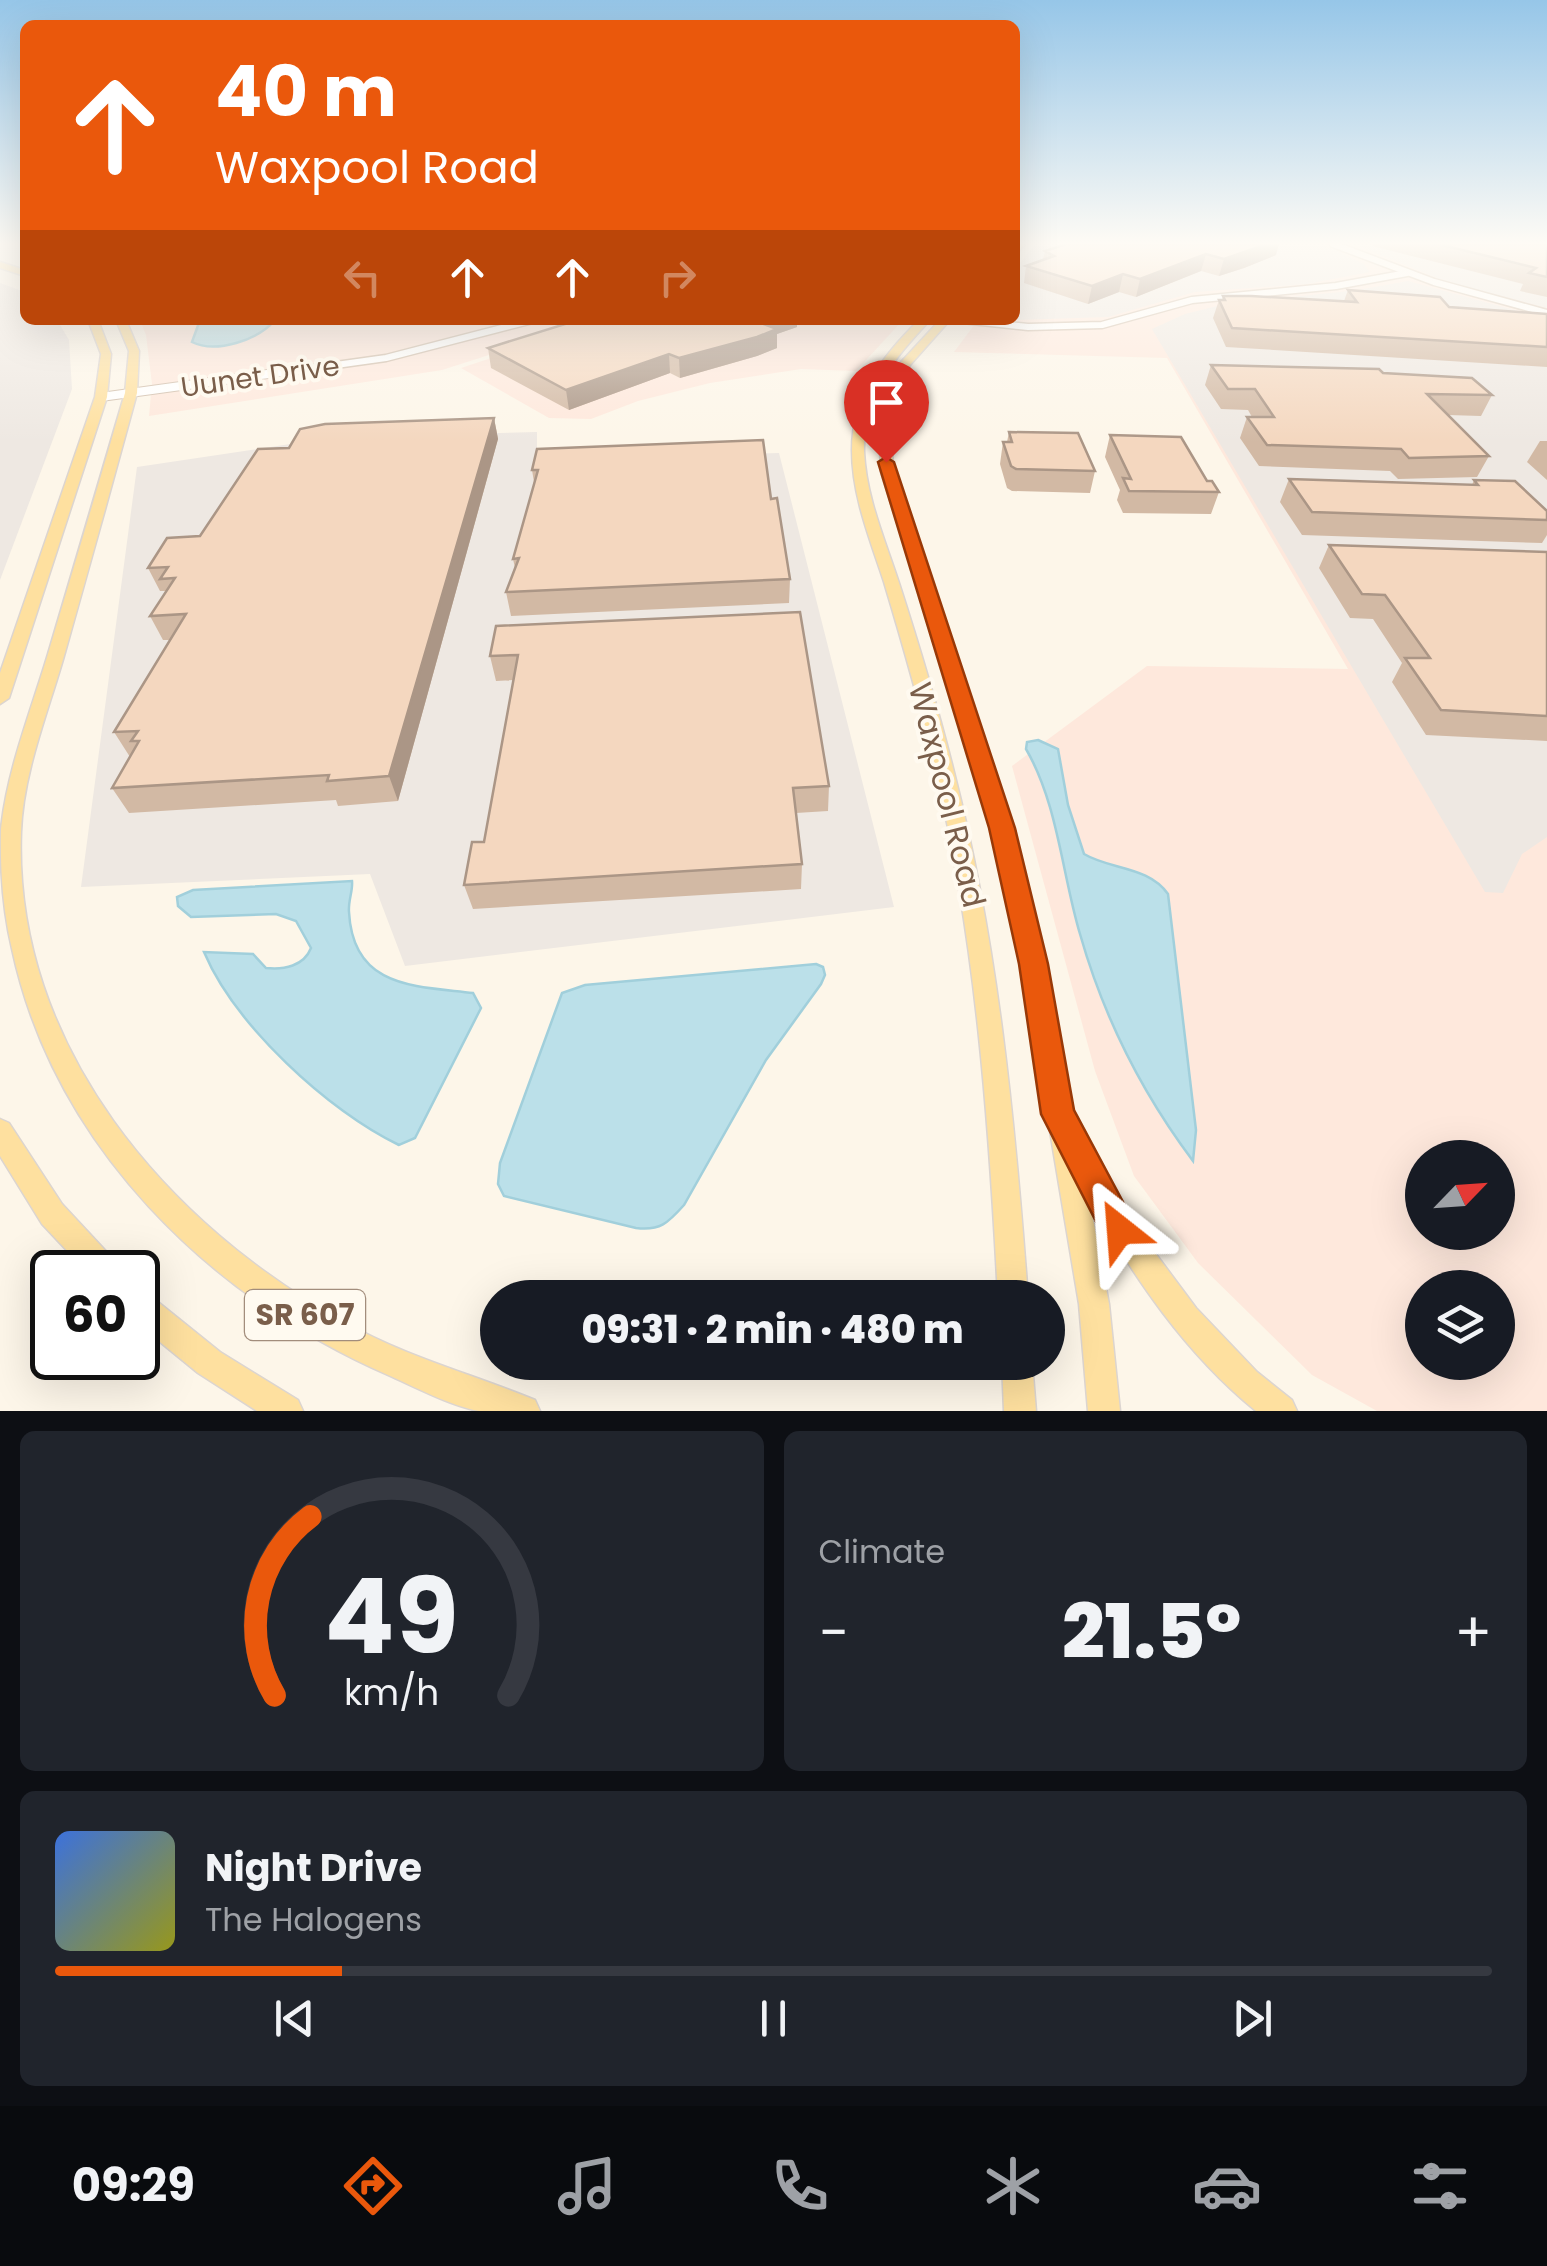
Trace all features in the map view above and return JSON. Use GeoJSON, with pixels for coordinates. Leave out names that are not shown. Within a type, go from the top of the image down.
{"type":"FeatureCollection","features":[{"type":"Feature","properties":{"kind":"main road"},"geometry":{"type":"LineString","coordinates":[[0,698],[101,398],[106,354],[95,325]]}},
{"type":"Feature","properties":{"kind":"main road","name":"SR 607"},"geometry":{"type":"LineString","coordinates":[[123,325],[134,351],[131,394],[31,743],[14,818],[9,884],[14,938],[26,996],[48,1054],[82,1111],[122,1163],[184,1228],[253,1284],[334,1334],[428,1377],[524,1411]]}},
{"type":"Feature","properties":{"kind":"main road","name":"Waxpool Road"},"geometry":{"type":"LineString","coordinates":[[920,325],[876,374],[863,410],[858,459],[874,530],[946,775],[982,938],[1002,1119],[1012,1280]]}},
{"type":"Feature","properties":{"kind":"main road","name":"Waxpool Road"},"geometry":{"type":"LineString","coordinates":[[940,325],[905,364],[893,389],[885,425],[887,472],[1002,828],[1034,964],[1094,1304],[1104,1411]]}},
{"type":"Feature","properties":{"kind":"main road"},"geometry":{"type":"LineString","coordinates":[[1058,1114],[1120,1230],[1148,1272],[1201,1338],[1254,1391],[1281,1411]]}},
{"type":"Feature","properties":{"kind":"main road"},"geometry":{"type":"LineString","coordinates":[[0,1132],[52,1214],[86,1250]]}},
{"type":"Feature","properties":{"kind":"main road","name":"SR 607"},"geometry":{"type":"LineString","coordinates":[[160,1325],[235,1381],[287,1411]]}},
{"type":"Feature","properties":{"kind":"main road"},"geometry":{"type":"LineString","coordinates":[[1018,1380],[1020,1411]]}},
{"type":"Feature","properties":{"kind":"street"},"geometry":{"type":"LineString","coordinates":[[1009,325],[1102,325],[1159,310]]}},
{"type":"Feature","properties":{"kind":"street","name":"Uunet Drive"},"geometry":{"type":"LineString","coordinates":[[101,398],[386,358],[514,325]]}},
{"type":"Feature","properties":{"kind":"shaded area"},"geometry":{"type":"Polygon","coordinates":[[[0,310],[20,310],[20,325],[60,325],[69,340],[72,389],[0,580],[0,310]]]}},
{"type":"Feature","properties":{"kind":"shaded area"},"geometry":{"type":"Polygon","coordinates":[[[1020,310],[1547,310],[1547,1411],[1377,1411],[1312,1375],[1198,1263],[1134,1176],[1095,1071],[1012,766],[1147,666],[1348,669],[1167,358],[954,352],[974,325],[1020,325],[1020,310]]]}},
{"type":"Feature","properties":{"kind":"shaded area"},"geometry":{"type":"Polygon","coordinates":[[[1020,310],[1133,310],[1108,317],[1020,320],[1020,310]]]}},
{"type":"Feature","properties":{"kind":"shaded area"},"geometry":{"type":"Polygon","coordinates":[[[1202,310],[1514,310],[1547,319],[1547,837],[1522,854],[1503,893],[1485,892],[1152,329],[1202,310]]]}},
{"type":"Feature","properties":{"kind":"shaded area"},"geometry":{"type":"Polygon","coordinates":[[[142,325],[582,325],[442,370],[149,416],[152,384],[142,325]]]}},
{"type":"Feature","properties":{"kind":"shaded area"},"geometry":{"type":"Polygon","coordinates":[[[591,325],[898,325],[856,371],[801,369],[710,383],[638,401],[591,419],[549,418],[461,368],[591,325]]]}},
{"type":"Feature","properties":{"kind":"shaded area"},"geometry":{"type":"Polygon","coordinates":[[[537,432],[537,461],[779,453],[894,907],[405,966],[370,874],[81,887],[137,467],[337,437],[537,432]]]}},
{"type":"Feature","properties":{"kind":"water"},"geometry":{"type":"Polygon","coordinates":[[[198,325],[270,325],[248,339],[224,346],[192,342],[198,325]]]}},
{"type":"Feature","properties":{"kind":"water"},"geometry":{"type":"Polygon","coordinates":[[[1038,740],[1058,749],[1068,805],[1084,854],[1140,873],[1168,894],[1196,1130],[1193,1161],[1141,1081],[1100,994],[1080,934],[1045,793],[1026,749],[1027,742],[1038,740]]]}},
{"type":"Feature","properties":{"kind":"water"},"geometry":{"type":"Polygon","coordinates":[[[352,881],[349,908],[353,937],[362,956],[375,970],[410,985],[473,993],[481,1008],[415,1138],[399,1145],[343,1111],[286,1063],[238,1008],[204,952],[253,954],[266,968],[293,965],[304,959],[311,948],[296,921],[276,914],[191,917],[178,906],[177,897],[193,890],[352,881]]]}},
{"type":"Feature","properties":{"kind":"water"},"geometry":{"type":"Polygon","coordinates":[[[816,964],[823,967],[825,975],[821,984],[766,1060],[684,1205],[668,1221],[658,1227],[636,1228],[504,1196],[498,1184],[500,1163],[562,993],[585,985],[816,964]]]}},
{"type":"Feature","properties":{"kind":"building"},"geometry":{"type":"Polygon","coordinates":[[[1224,310],[1489,310],[1547,314],[1547,347],[1232,328],[1224,310]]]}},
{"type":"Feature","properties":{"kind":"building"},"geometry":{"type":"Polygon","coordinates":[[[562,325],[766,325],[777,329],[679,358],[669,354],[566,390],[488,348],[562,325]]]}},
{"type":"Feature","properties":{"kind":"building"},"geometry":{"type":"Polygon","coordinates":[[[1211,365],[1379,369],[1383,373],[1472,378],[1492,395],[1427,394],[1489,456],[1409,458],[1401,449],[1267,445],[1247,417],[1274,417],[1255,389],[1228,389],[1211,365]]]}},
{"type":"Feature","properties":{"kind":"building"},"geometry":{"type":"Polygon","coordinates":[[[494,418],[389,776],[327,781],[329,775],[112,788],[139,741],[131,741],[138,731],[114,732],[186,614],[150,616],[175,578],[160,579],[168,567],[148,568],[167,538],[200,536],[258,449],[289,448],[300,429],[325,424],[494,418]]]}},
{"type":"Feature","properties":{"kind":"building"},"geometry":{"type":"Polygon","coordinates":[[[1009,432],[1078,433],[1095,471],[1016,469],[1011,466],[1003,442],[1012,442],[1009,432]]]}},
{"type":"Feature","properties":{"kind":"building"},"geometry":{"type":"Polygon","coordinates":[[[1110,435],[1181,437],[1207,481],[1212,481],[1219,492],[1129,491],[1123,478],[1131,479],[1110,435]]]}},
{"type":"Feature","properties":{"kind":"building"},"geometry":{"type":"Polygon","coordinates":[[[763,440],[771,499],[777,498],[790,579],[506,592],[519,558],[513,559],[538,470],[532,470],[537,449],[763,440]]]}},
{"type":"Feature","properties":{"kind":"building"},"geometry":{"type":"Polygon","coordinates":[[[1289,479],[1478,485],[1474,480],[1515,481],[1547,511],[1547,520],[1312,512],[1289,479]]]}},
{"type":"Feature","properties":{"kind":"building"},"geometry":{"type":"Polygon","coordinates":[[[1329,545],[1547,552],[1547,716],[1441,710],[1405,658],[1430,658],[1385,595],[1362,594],[1329,545]]]}},
{"type":"Feature","properties":{"kind":"building"},"geometry":{"type":"Polygon","coordinates":[[[800,612],[829,786],[793,788],[802,864],[464,885],[472,842],[484,842],[518,655],[490,656],[496,626],[800,612]]]}},
{"type":"Feature","properties":{"kind":"route"},"geometry":{"type":"LineString","coordinates":[[886,462],[896,504],[1002,828],[1034,964],[1058,1114],[1120,1230]]}}]}
